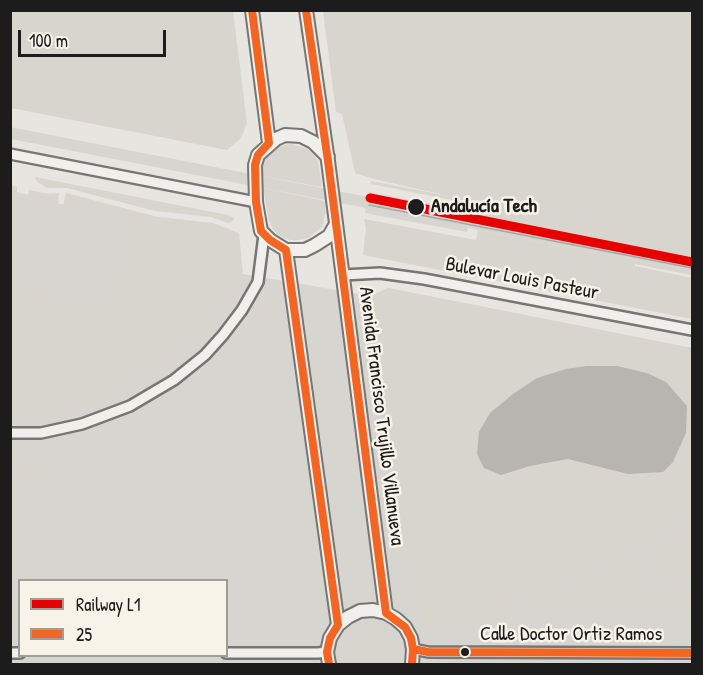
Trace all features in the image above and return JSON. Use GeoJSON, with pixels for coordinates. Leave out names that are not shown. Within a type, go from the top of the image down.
{"type":"FeatureCollection","features":[{"type":"Feature","properties":{"kind":"street"},"geometry":{"type":"LineString","coordinates":[[252,10],[268,144]]}},
{"type":"Feature","properties":{"kind":"street"},"geometry":{"type":"LineString","coordinates":[[306,10],[328,157],[336,224],[329,236],[305,250],[286,250],[278,246],[261,231],[256,202],[255,165],[258,155],[268,144],[285,135],[301,136],[313,142],[328,157]]}},
{"type":"Feature","properties":{"kind":"street"},"geometry":{"type":"LineString","coordinates":[[10,154],[256,202]]}},
{"type":"Feature","properties":{"kind":"street","name":"Avenida Francisco Trujillo Villanueva"},"geometry":{"type":"LineString","coordinates":[[336,224],[386,613]]}},
{"type":"Feature","properties":{"kind":"street"},"geometry":{"type":"LineString","coordinates":[[10,433],[41,433],[82,424],[130,406],[174,380],[205,355],[242,310],[258,282],[264,235]]}},
{"type":"Feature","properties":{"kind":"street"},"geometry":{"type":"LineString","coordinates":[[286,250],[338,625]]}},
{"type":"Feature","properties":{"kind":"street","name":"Bulevar Louis Pasteur"},"geometry":{"type":"LineString","coordinates":[[343,275],[380,273],[424,279],[693,330]]}},
{"type":"Feature","properties":{"kind":"street"},"geometry":{"type":"LineString","coordinates":[[228,653],[318,653],[328,658],[330,638],[338,625],[360,611],[373,610],[386,613],[405,627],[411,638],[412,664]]}},
{"type":"Feature","properties":{"kind":"street","name":"Calle Doctor Ortiz Ramos"},"geometry":{"type":"LineString","coordinates":[[413,649],[428,652],[693,653]]}},
{"type":"Feature","properties":{"kind":"shaded area"},"geometry":{"type":"Polygon","coordinates":[[[10,11],[233,11],[247,123],[241,138],[227,150],[11,108],[10,11]]]}},
{"type":"Feature","properties":{"kind":"shaded area"},"geometry":{"type":"Polygon","coordinates":[[[323,11],[692,11],[692,259],[480,218],[482,206],[371,184],[370,181],[449,196],[355,173],[342,114],[336,112],[323,11]]]}},
{"type":"Feature","properties":{"kind":"shaded area"},"geometry":{"type":"Polygon","coordinates":[[[10,127],[368,197],[369,192],[471,212],[471,216],[692,260],[692,271],[468,228],[467,232],[365,213],[366,208],[11,139],[10,127]]]}},
{"type":"Feature","properties":{"kind":"shaded area"},"geometry":{"type":"Polygon","coordinates":[[[291,144],[307,149],[314,155],[318,161],[322,187],[261,176],[263,162],[271,153],[280,146],[291,144]]]}},
{"type":"Feature","properties":{"kind":"shaded area"},"geometry":{"type":"Polygon","coordinates":[[[35,177],[234,218],[228,223],[211,217],[155,211],[67,188],[47,188],[36,181],[35,177]]]}},
{"type":"Feature","properties":{"kind":"shaded area"},"geometry":{"type":"Polygon","coordinates":[[[11,185],[17,187],[17,192],[28,195],[29,190],[49,194],[59,193],[58,204],[11,195],[11,185]]]}},
{"type":"Feature","properties":{"kind":"shaded area"},"geometry":{"type":"Polygon","coordinates":[[[263,188],[325,201],[326,212],[322,227],[308,238],[299,240],[290,240],[280,236],[273,230],[269,220],[263,188]]]}},
{"type":"Feature","properties":{"kind":"shaded area"},"geometry":{"type":"Polygon","coordinates":[[[66,193],[158,217],[213,223],[239,233],[243,274],[237,291],[207,331],[152,372],[97,402],[38,416],[11,417],[11,285],[109,305],[115,280],[121,271],[132,218],[63,205],[66,193]]]}},
{"type":"Feature","properties":{"kind":"shaded area"},"geometry":{"type":"Polygon","coordinates":[[[10,194],[132,218],[243,274],[371,296],[388,288],[692,348],[692,664],[11,664],[10,194]]]}},
{"type":"Feature","properties":{"kind":"shaded area"},"geometry":{"type":"Polygon","coordinates":[[[364,219],[476,240],[478,230],[692,271],[692,275],[635,264],[635,266],[692,278],[692,319],[363,255],[366,229],[364,219]]]}},
{"type":"Feature","properties":{"kind":"shaded area"},"geometry":{"type":"Polygon","coordinates":[[[388,288],[692,348],[692,517],[685,519],[680,525],[666,529],[649,545],[622,547],[605,560],[594,562],[584,572],[573,573],[565,579],[554,579],[540,592],[522,593],[510,603],[492,605],[478,617],[478,622],[474,626],[428,633],[423,620],[405,602],[365,307],[371,296],[388,288]],[[617,366],[566,369],[537,378],[490,413],[501,475],[530,466],[568,459],[628,474],[663,472],[673,462],[686,433],[617,366]]]}},
{"type":"Feature","properties":{"kind":"shaded area"},"geometry":{"type":"Polygon","coordinates":[[[276,294],[281,329],[255,323],[276,294]]]}},
{"type":"Feature","properties":{"kind":"shaded area"},"geometry":{"type":"Polygon","coordinates":[[[617,366],[647,373],[666,382],[687,406],[686,433],[673,462],[663,472],[628,474],[568,459],[530,466],[501,475],[484,468],[477,454],[479,432],[490,413],[537,378],[566,369],[617,366]]]}},
{"type":"Feature","properties":{"kind":"shaded area"},"geometry":{"type":"Polygon","coordinates":[[[50,455],[49,482],[39,482],[39,476],[11,475],[11,458],[50,455]]]}},
{"type":"Feature","properties":{"kind":"shaded area"},"geometry":{"type":"Polygon","coordinates":[[[692,521],[692,566],[679,581],[676,582],[669,577],[667,581],[662,581],[661,577],[665,575],[663,572],[650,570],[626,582],[615,579],[572,582],[573,578],[602,570],[624,551],[645,552],[662,543],[678,542],[692,521]]]}},
{"type":"Feature","properties":{"kind":"shaded area"},"geometry":{"type":"Polygon","coordinates":[[[637,579],[646,579],[661,588],[680,591],[692,602],[692,607],[622,607],[624,587],[636,584],[637,579]]]}},
{"type":"Feature","properties":{"kind":"shaded area"},"geometry":{"type":"Polygon","coordinates":[[[559,583],[597,585],[605,588],[609,585],[617,586],[620,603],[618,607],[558,607],[559,583]]]}},
{"type":"Feature","properties":{"kind":"shaded area"},"geometry":{"type":"Polygon","coordinates":[[[554,586],[555,605],[553,607],[517,605],[522,598],[540,597],[554,586]]]}},
{"type":"Feature","properties":{"kind":"shaded area"},"geometry":{"type":"Polygon","coordinates":[[[497,610],[555,610],[555,616],[509,615],[508,640],[483,640],[479,636],[478,628],[482,619],[488,613],[497,610]]]}},
{"type":"Feature","properties":{"kind":"shaded area"},"geometry":{"type":"Polygon","coordinates":[[[558,610],[618,610],[618,616],[558,616],[558,610]]]}},
{"type":"Feature","properties":{"kind":"shaded area"},"geometry":{"type":"Polygon","coordinates":[[[622,610],[692,610],[692,616],[622,616],[622,610]]]}},
{"type":"Feature","properties":{"kind":"shaded area"},"geometry":{"type":"Polygon","coordinates":[[[370,623],[389,630],[396,638],[399,647],[397,664],[342,664],[340,647],[344,637],[360,625],[370,623]]]}},
{"type":"Feature","properties":{"kind":"tram line"},"geometry":{"type":"LineString","coordinates":[[369,205],[692,268]]}},
{"type":"Feature","properties":{"kind":"rail line","name":"L1"},"geometry":{"type":"LineString","coordinates":[[370,198],[692,262]]}},
{"type":"Feature","properties":{"kind":"transit line","name":"25"},"geometry":{"type":"LineString","coordinates":[[252,10],[269,143],[258,155],[255,165],[256,202],[261,231],[286,250],[338,625],[330,638],[327,652],[329,664]]}},
{"type":"Feature","properties":{"kind":"transit line","name":"25"},"geometry":{"type":"LineString","coordinates":[[306,10],[328,161],[386,613],[405,627],[411,638],[412,664]]}},
{"type":"Feature","properties":{"kind":"transit line","name":"25"},"geometry":{"type":"LineString","coordinates":[[413,649],[428,652],[692,653]]}},
{"type":"Feature","properties":{"kind":"place","name":"Andalucía Tech"},"geometry":{"type":"Point","coordinates":[416,207]}}]}
